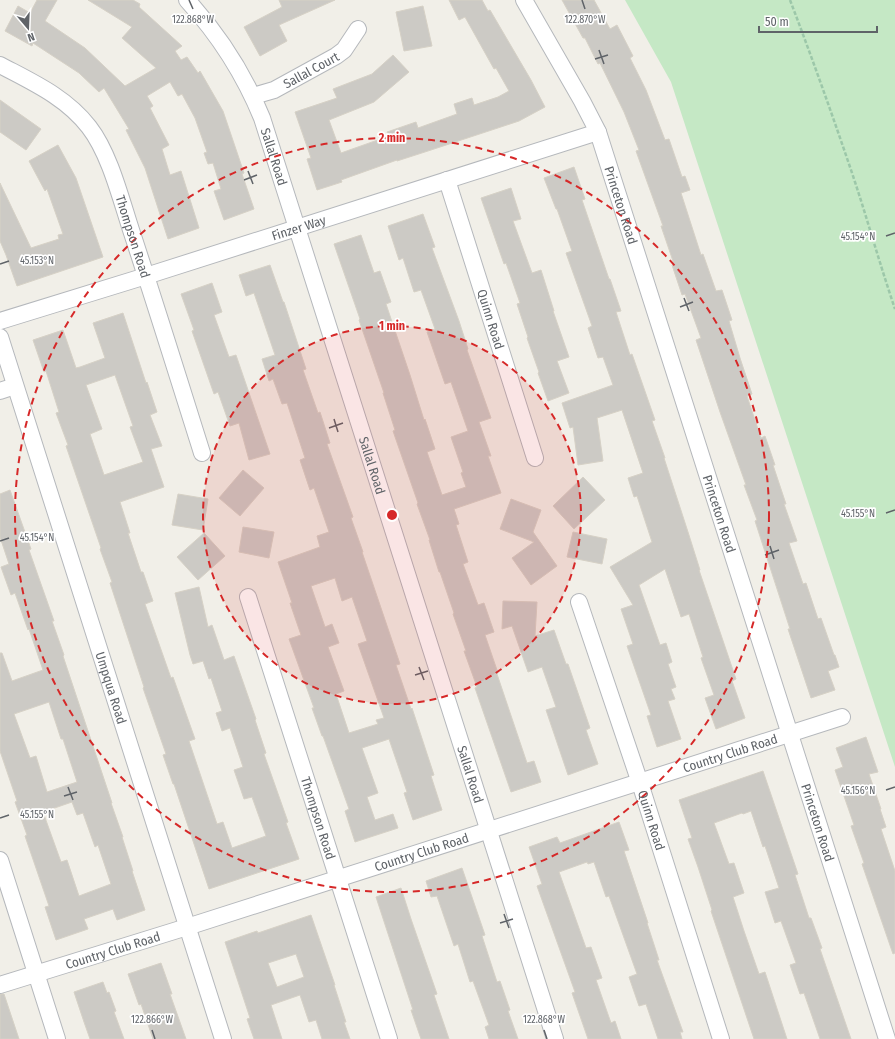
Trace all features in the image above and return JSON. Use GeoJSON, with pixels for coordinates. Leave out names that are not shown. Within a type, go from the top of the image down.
{"type":"FeatureCollection","features":[{"type":"Feature","properties":{"kind":"street","name":"Sallal Road"},"geometry":{"type":"LineString","coordinates":[[187,0],[212,29],[240,72],[253,96],[262,118],[555,1039]]}},
{"type":"Feature","properties":{"kind":"street","name":"Princeton Road"},"geometry":{"type":"LineString","coordinates":[[524,0],[582,101],[598,132],[887,1039]]}},
{"type":"Feature","properties":{"kind":"street","name":"Sallal Court"},"geometry":{"type":"LineString","coordinates":[[253,96],[274,90],[336,56],[344,50],[358,29]]}},
{"type":"Feature","properties":{"kind":"street","name":"Thompson Road"},"geometry":{"type":"LineString","coordinates":[[0,65],[63,101],[78,114],[90,128],[99,144],[108,162],[202,453]]}},
{"type":"Feature","properties":{"kind":"street","name":"Finzer Way"},"geometry":{"type":"LineString","coordinates":[[0,321],[598,132]]}},
{"type":"Feature","properties":{"kind":"street","name":"Quinn Road"},"geometry":{"type":"LineString","coordinates":[[447,180],[535,458]]}},
{"type":"Feature","properties":{"kind":"street","name":"Umpqua Road"},"geometry":{"type":"LineString","coordinates":[[0,337],[7,388],[223,1039]]}},
{"type":"Feature","properties":{"kind":"street","name":"Thompson Road"},"geometry":{"type":"LineString","coordinates":[[248,597],[389,1039]]}},
{"type":"Feature","properties":{"kind":"street","name":"Quinn Road"},"geometry":{"type":"LineString","coordinates":[[579,602],[640,783],[721,1039]]}},
{"type":"Feature","properties":{"kind":"street","name":"Country Club Road"},"geometry":{"type":"LineString","coordinates":[[0,985],[640,783],[842,717]]}},
{"type":"Feature","properties":{"kind":"street"},"geometry":{"type":"LineString","coordinates":[[0,860],[57,1039]]}},
{"type":"Feature","properties":{"kind":"path"},"geometry":{"type":"LineString","coordinates":[[790,0],[848,161],[881,269],[895,309]]}},
{"type":"Feature","properties":{"kind":"green space"},"geometry":{"type":"Polygon","coordinates":[[[625,0],[895,0],[895,767],[671,82],[625,0]]]}},
{"type":"Feature","properties":{"kind":"building"},"geometry":{"type":"Polygon","coordinates":[[[37,0],[57,0],[45,21],[85,48],[125,86],[156,68],[122,38],[132,27],[88,0],[133,0],[140,4],[139,7],[182,46],[175,51],[181,60],[187,57],[198,73],[200,71],[223,111],[244,173],[242,174],[254,209],[224,220],[214,191],[221,189],[213,163],[208,164],[204,153],[207,152],[195,118],[182,94],[178,96],[170,82],[147,96],[153,106],[150,108],[169,145],[162,149],[170,175],[181,171],[199,228],[168,239],[145,168],[126,130],[129,129],[104,88],[99,92],[79,73],[33,43],[32,46],[5,31],[18,6],[30,13],[37,0]]]}},
{"type":"Feature","properties":{"kind":"building"},"geometry":{"type":"Polygon","coordinates":[[[279,0],[335,0],[279,25],[287,41],[260,56],[244,27],[282,7],[279,0]]]}},
{"type":"Feature","properties":{"kind":"building"},"geometry":{"type":"Polygon","coordinates":[[[449,0],[482,0],[488,11],[490,10],[545,107],[519,121],[397,160],[341,180],[342,182],[317,190],[307,159],[311,158],[295,112],[337,98],[333,89],[372,74],[393,55],[409,72],[374,102],[329,120],[341,153],[389,136],[387,132],[416,122],[418,128],[457,114],[454,104],[472,98],[474,105],[498,97],[509,91],[496,68],[494,69],[465,17],[459,20],[449,0]]]}},
{"type":"Feature","properties":{"kind":"building"},"geometry":{"type":"Polygon","coordinates":[[[562,0],[594,0],[610,29],[617,25],[633,56],[630,58],[646,90],[665,140],[669,139],[682,177],[685,176],[690,190],[681,193],[701,255],[703,254],[716,291],[722,290],[732,320],[729,321],[752,394],[747,396],[761,438],[765,436],[775,465],[773,465],[786,504],[784,504],[797,541],[789,543],[803,584],[806,583],[818,619],[821,618],[839,667],[828,671],[835,690],[811,698],[755,521],[757,520],[744,485],[746,485],[696,340],[701,338],[685,294],[682,295],[672,265],[674,264],[661,226],[663,226],[636,151],[639,150],[624,112],[600,63],[598,64],[585,38],[583,38],[562,0]]]}},
{"type":"Feature","properties":{"kind":"building"},"geometry":{"type":"Polygon","coordinates":[[[423,6],[432,46],[404,51],[396,12],[423,6]]]}},
{"type":"Feature","properties":{"kind":"building"},"geometry":{"type":"Polygon","coordinates":[[[0,100],[41,129],[26,150],[0,132],[0,100]]]}},
{"type":"Feature","properties":{"kind":"building"},"geometry":{"type":"Polygon","coordinates":[[[58,145],[76,178],[103,257],[17,286],[0,241],[0,183],[31,248],[59,239],[58,235],[63,234],[47,189],[45,191],[29,161],[58,145]]]}},
{"type":"Feature","properties":{"kind":"building"},"geometry":{"type":"Polygon","coordinates":[[[574,167],[585,199],[582,200],[621,311],[616,312],[630,355],[632,354],[655,420],[652,421],[665,458],[699,570],[736,679],[732,681],[745,718],[716,729],[705,698],[714,695],[701,658],[703,657],[689,614],[681,617],[665,569],[639,585],[660,645],[666,643],[672,662],[668,664],[676,687],[671,689],[675,699],[668,701],[681,739],[657,747],[647,716],[651,715],[627,646],[633,644],[621,609],[633,605],[610,567],[652,542],[637,496],[634,497],[628,478],[643,473],[622,410],[597,418],[603,461],[578,465],[573,427],[570,428],[562,403],[613,385],[603,357],[598,358],[588,328],[592,326],[566,253],[572,251],[544,178],[574,167]]]}},
{"type":"Feature","properties":{"kind":"building"},"geometry":{"type":"Polygon","coordinates":[[[511,188],[521,219],[513,221],[532,273],[541,270],[569,357],[557,361],[569,393],[548,401],[517,304],[520,303],[506,263],[504,264],[481,198],[511,188]]]}},
{"type":"Feature","properties":{"kind":"building"},"geometry":{"type":"Polygon","coordinates":[[[423,214],[435,247],[432,248],[459,321],[468,349],[467,350],[491,418],[479,422],[491,456],[488,456],[501,493],[454,509],[459,524],[456,525],[468,562],[463,564],[478,605],[484,603],[494,632],[485,635],[498,673],[497,674],[527,763],[534,761],[541,782],[511,792],[475,688],[477,687],[464,651],[466,651],[453,614],[454,613],[393,431],[395,430],[384,393],[334,244],[361,235],[374,273],[380,271],[391,302],[386,304],[435,449],[427,452],[442,495],[466,487],[461,473],[463,472],[451,437],[468,431],[451,382],[445,384],[427,332],[435,329],[421,290],[414,292],[403,258],[399,260],[388,226],[423,214]]]}},
{"type":"Feature","properties":{"kind":"building"},"geometry":{"type":"Polygon","coordinates":[[[270,265],[306,369],[303,370],[318,413],[320,412],[330,443],[327,444],[353,517],[351,518],[400,664],[396,665],[434,775],[431,776],[442,810],[413,820],[404,793],[407,792],[389,739],[362,748],[378,793],[367,797],[375,820],[393,814],[398,828],[355,842],[345,811],[349,809],[312,708],[314,708],[289,639],[301,635],[278,562],[320,547],[317,536],[329,532],[314,488],[310,490],[300,460],[305,458],[287,403],[282,404],[273,379],[269,381],[262,359],[275,355],[254,293],[246,296],[239,275],[270,265]],[[335,578],[311,586],[325,627],[332,624],[339,643],[328,647],[344,691],[336,694],[349,733],[378,724],[376,720],[384,718],[358,644],[367,641],[352,597],[342,601],[335,578]]]}},
{"type":"Feature","properties":{"kind":"building"},"geometry":{"type":"Polygon","coordinates":[[[212,283],[222,312],[214,315],[229,357],[236,355],[270,454],[249,460],[239,423],[230,426],[218,392],[214,394],[181,294],[212,283]]]}},
{"type":"Feature","properties":{"kind":"building"},"geometry":{"type":"Polygon","coordinates":[[[123,313],[157,412],[150,415],[162,446],[151,449],[164,487],[120,502],[130,533],[128,533],[141,572],[143,572],[153,601],[145,604],[171,678],[173,677],[195,739],[189,741],[217,824],[223,822],[232,848],[266,836],[252,797],[244,799],[234,770],[243,767],[230,728],[222,731],[216,713],[222,711],[211,678],[209,679],[203,661],[193,664],[190,655],[175,593],[199,587],[208,627],[212,625],[224,660],[234,656],[256,719],[255,720],[266,753],[264,754],[288,822],[286,823],[299,859],[209,889],[163,755],[166,754],[143,688],[144,687],[110,583],[112,582],[100,549],[101,548],[66,446],[68,445],[56,413],[59,412],[46,371],[44,372],[33,340],[63,330],[76,368],[80,367],[105,358],[93,323],[123,313]],[[115,375],[86,385],[102,429],[90,434],[104,475],[143,462],[130,427],[133,426],[115,375]]]}},
{"type":"Feature","properties":{"kind":"building"},"geometry":{"type":"Polygon","coordinates":[[[243,470],[264,488],[240,516],[219,498],[243,470]]]}},
{"type":"Feature","properties":{"kind":"building"},"geometry":{"type":"Polygon","coordinates":[[[583,477],[605,500],[574,529],[553,506],[583,477]]]}},
{"type":"Feature","properties":{"kind":"building"},"geometry":{"type":"Polygon","coordinates":[[[10,490],[31,549],[29,550],[54,621],[52,621],[123,837],[145,910],[117,920],[113,909],[84,919],[88,929],[56,940],[45,907],[49,906],[25,836],[27,835],[15,802],[17,801],[0,751],[0,653],[2,653],[12,681],[43,670],[15,593],[11,595],[1,567],[9,564],[0,537],[0,494],[10,490]],[[49,702],[14,714],[30,758],[36,756],[47,792],[77,782],[49,702]],[[72,802],[43,812],[61,862],[67,860],[79,896],[111,884],[98,845],[95,847],[83,813],[77,815],[72,802]]]}},
{"type":"Feature","properties":{"kind":"building"},"geometry":{"type":"Polygon","coordinates":[[[178,494],[208,499],[203,530],[172,525],[178,494]]]}},
{"type":"Feature","properties":{"kind":"building"},"geometry":{"type":"Polygon","coordinates":[[[511,499],[541,510],[533,532],[557,566],[531,585],[512,558],[534,542],[500,529],[511,499]]]}},
{"type":"Feature","properties":{"kind":"building"},"geometry":{"type":"Polygon","coordinates":[[[243,527],[274,532],[269,558],[239,552],[243,527]]]}},
{"type":"Feature","properties":{"kind":"building"},"geometry":{"type":"Polygon","coordinates":[[[573,532],[607,539],[602,564],[567,557],[573,532]]]}},
{"type":"Feature","properties":{"kind":"building"},"geometry":{"type":"Polygon","coordinates":[[[204,533],[225,556],[198,580],[177,557],[204,533]]]}},
{"type":"Feature","properties":{"kind":"building"},"geometry":{"type":"Polygon","coordinates":[[[503,601],[537,602],[535,636],[554,630],[566,664],[568,664],[590,728],[586,730],[598,764],[568,775],[546,710],[556,707],[542,667],[528,672],[512,626],[502,629],[503,601]]]}},
{"type":"Feature","properties":{"kind":"building"},"geometry":{"type":"Polygon","coordinates":[[[866,737],[878,772],[869,774],[886,827],[881,829],[895,871],[895,953],[893,954],[862,864],[864,863],[851,826],[854,825],[835,770],[843,767],[836,748],[866,737]]]}},
{"type":"Feature","properties":{"kind":"building"},"geometry":{"type":"Polygon","coordinates":[[[763,771],[798,874],[795,875],[809,918],[811,918],[822,948],[820,949],[851,1039],[820,1039],[804,993],[800,994],[790,965],[796,963],[781,921],[775,923],[765,892],[779,888],[751,811],[714,823],[729,864],[734,863],[744,893],[733,897],[744,931],[759,974],[765,972],[787,1039],[754,1039],[711,911],[712,910],[688,839],[692,838],[679,800],[763,771]]]}},
{"type":"Feature","properties":{"kind":"building"},"geometry":{"type":"Polygon","coordinates":[[[619,822],[629,850],[624,851],[648,923],[659,960],[657,960],[683,1032],[680,1032],[682,1039],[658,1039],[646,1004],[639,1006],[629,977],[637,974],[609,896],[606,897],[594,862],[588,864],[587,862],[559,872],[586,948],[591,947],[602,978],[596,980],[611,1023],[615,1021],[621,1039],[588,1039],[572,993],[575,992],[537,886],[542,884],[529,847],[557,837],[560,843],[619,822]]]}},
{"type":"Feature","properties":{"kind":"building"},"geometry":{"type":"Polygon","coordinates":[[[462,868],[485,935],[482,936],[497,982],[500,981],[510,1010],[508,1011],[518,1039],[489,1039],[485,1027],[489,1025],[473,981],[470,982],[458,944],[454,946],[437,896],[431,897],[426,881],[462,868]]]}},
{"type":"Feature","properties":{"kind":"building"},"geometry":{"type":"Polygon","coordinates":[[[401,888],[437,994],[434,995],[449,1039],[421,1039],[411,1010],[413,1010],[376,897],[401,888]]]}},
{"type":"Feature","properties":{"kind":"building"},"geometry":{"type":"Polygon","coordinates":[[[311,915],[335,985],[346,1022],[344,1022],[350,1039],[322,1039],[316,1020],[309,1022],[300,995],[271,1005],[282,1039],[254,1039],[247,1019],[250,1018],[225,942],[257,931],[258,933],[311,915]],[[296,954],[268,963],[277,987],[304,977],[296,954]]]}},
{"type":"Feature","properties":{"kind":"building"},"geometry":{"type":"Polygon","coordinates":[[[161,963],[186,1039],[153,1039],[141,1004],[139,1005],[128,974],[161,963]]]}},
{"type":"Feature","properties":{"kind":"building"},"geometry":{"type":"Polygon","coordinates":[[[103,982],[107,993],[109,992],[116,1011],[114,1012],[124,1039],[90,1039],[74,992],[103,982]]]}},
{"type":"Feature","properties":{"kind":"building"},"geometry":{"type":"Polygon","coordinates":[[[0,994],[4,994],[19,1039],[0,1039],[0,994]]]}}]}
